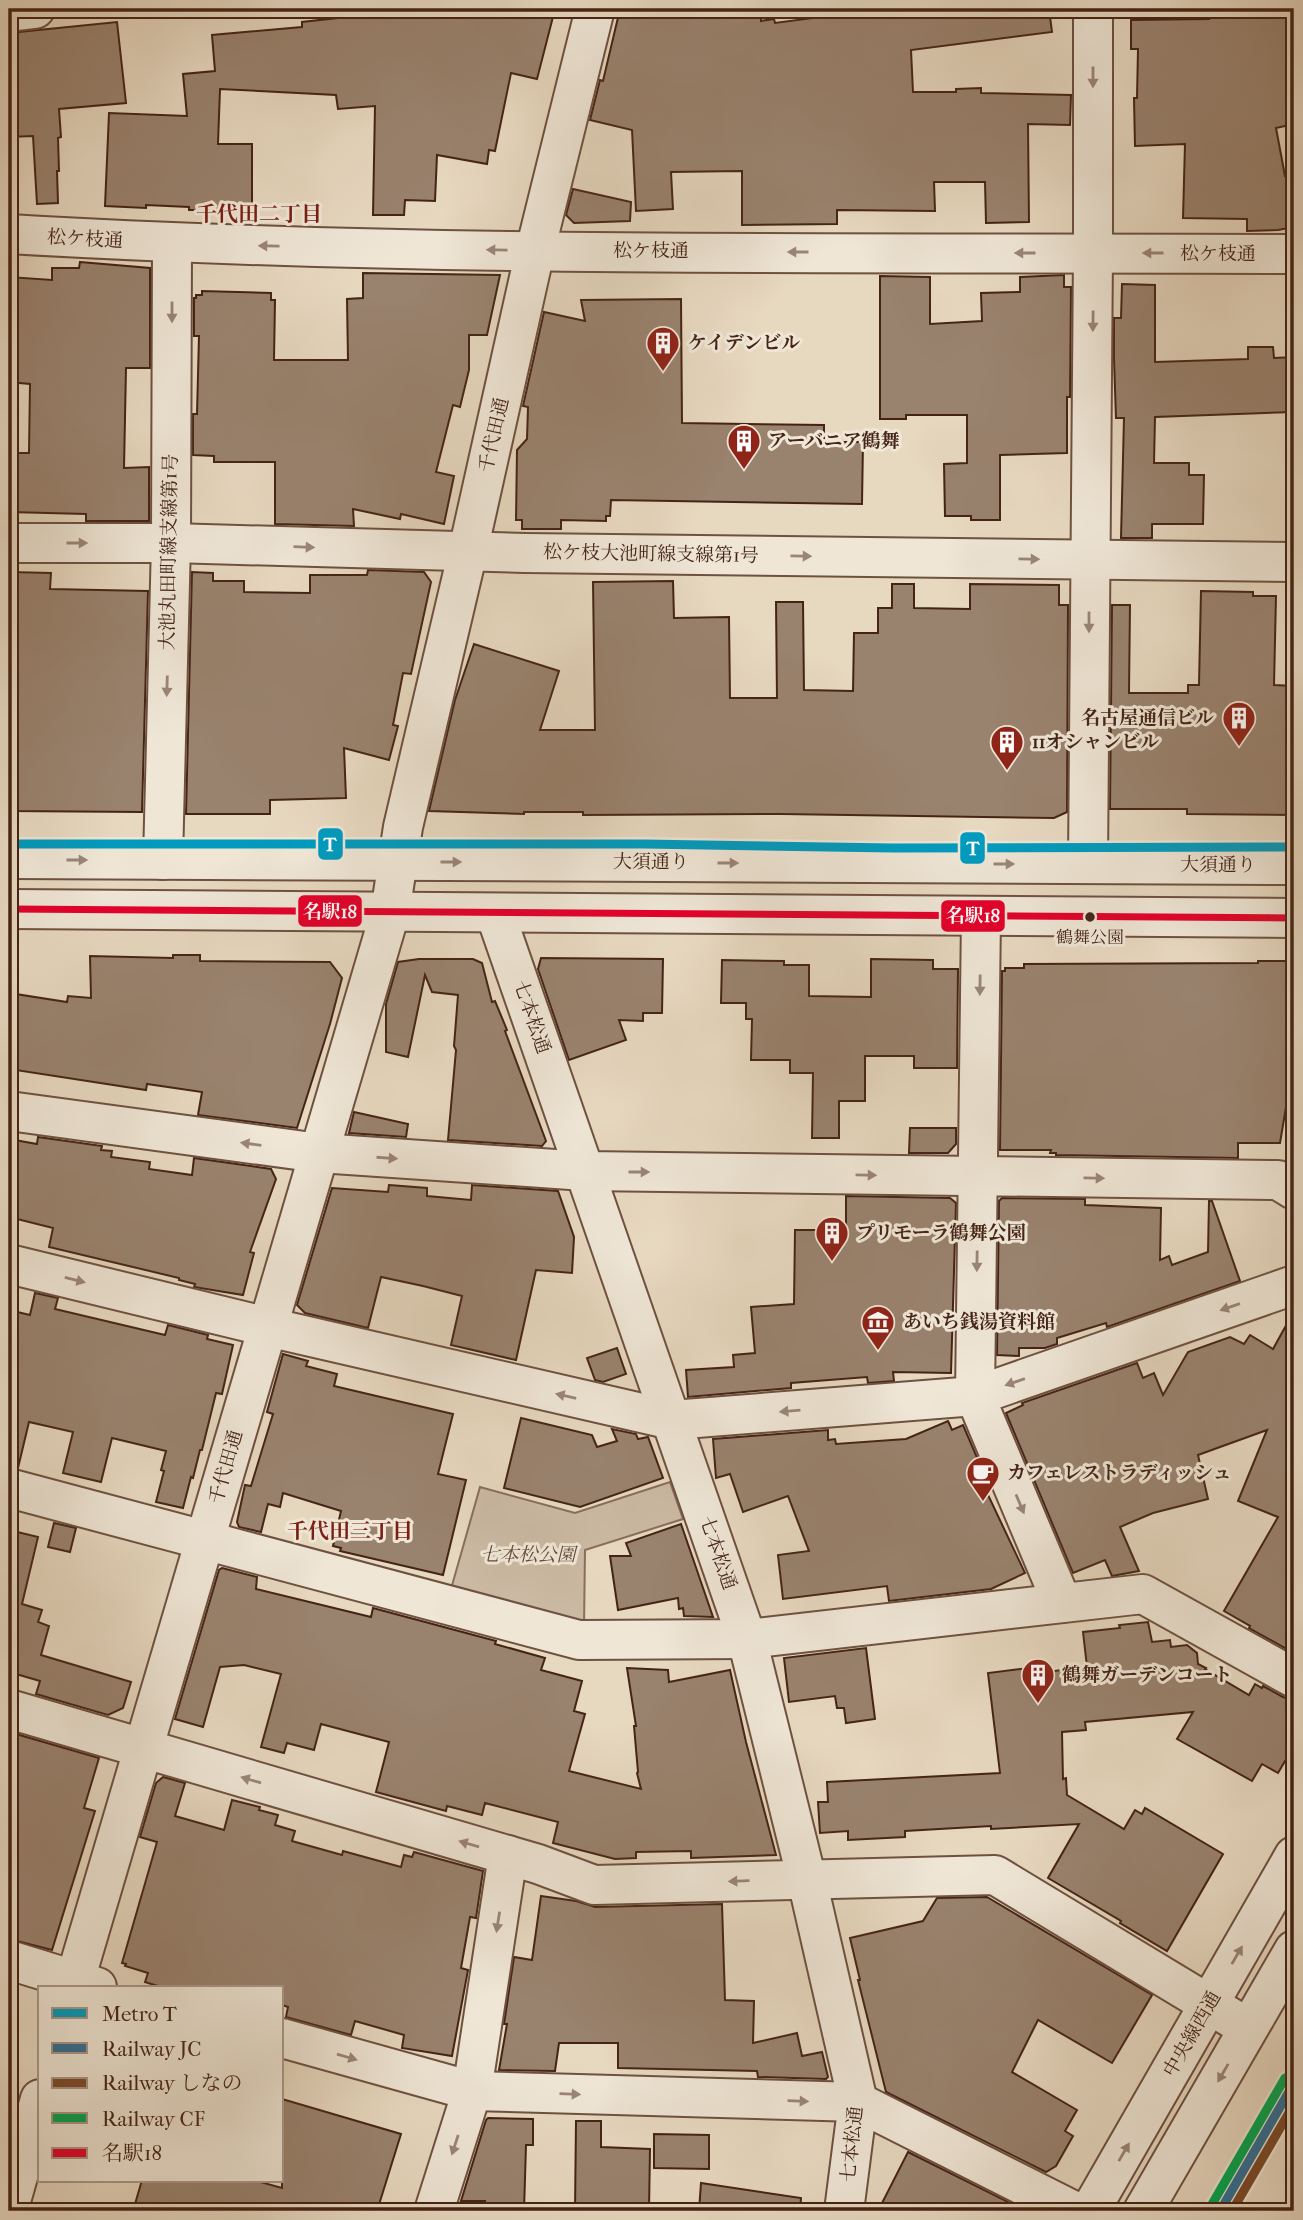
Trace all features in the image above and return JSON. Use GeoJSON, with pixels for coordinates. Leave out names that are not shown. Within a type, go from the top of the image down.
{"type":"FeatureCollection","features":[{"type":"Feature","properties":{"kind":"street"},"geometry":{"type":"LineString","coordinates":[[9,12],[35,9]]}},
{"type":"Feature","properties":{"kind":"street","name":"千代田通"},"geometry":{"type":"LineString","coordinates":[[82,1985],[143,1748],[385,930],[396,862],[535,251],[595,9]]}},
{"type":"Feature","properties":{"kind":"street"},"geometry":{"type":"LineString","coordinates":[[1088,864],[1093,9]]}},
{"type":"Feature","properties":{"kind":"street","name":"松ケ枝通"},"geometry":{"type":"LineString","coordinates":[[9,234],[172,243],[535,251],[1294,254]]}},
{"type":"Feature","properties":{"kind":"street","name":"大池丸田町線支線第1号"},"geometry":{"type":"LineString","coordinates":[[163,860],[171,544],[172,243]]}},
{"type":"Feature","properties":{"kind":"street","name":"松ケ枝大池町線支線第1号"},"geometry":{"type":"LineString","coordinates":[[9,543],[1294,562]]}},
{"type":"Feature","properties":{"kind":"street","name":"大須通り"},"geometry":{"type":"LineString","coordinates":[[9,859],[1294,865]]}},
{"type":"Feature","properties":{"kind":"street"},"geometry":{"type":"LineString","coordinates":[[9,909],[385,930],[495,913],[1294,918]]}},
{"type":"Feature","properties":{"kind":"street","name":"七本松通"},"geometry":{"type":"LineString","coordinates":[[495,913],[747,1639],[807,1880],[858,2102],[844,2211]]}},
{"type":"Feature","properties":{"kind":"street"},"geometry":{"type":"LineString","coordinates":[[981,916],[975,1396],[1062,1603]]}},
{"type":"Feature","properties":{"kind":"street"},"geometry":{"type":"LineString","coordinates":[[9,1111],[319,1153],[585,1171],[1278,1180],[1294,1190]]}},
{"type":"Feature","properties":{"kind":"street"},"geometry":{"type":"LineString","coordinates":[[9,1264],[671,1420],[975,1396],[1294,1285]]}},
{"type":"Feature","properties":{"kind":"street"},"geometry":{"type":"LineString","coordinates":[[9,1488],[579,1640],[747,1639],[1143,1594],[1294,1678]]}},
{"type":"Feature","properties":{"kind":"street"},"geometry":{"type":"LineString","coordinates":[[9,1709],[538,1864],[594,1885],[995,1875],[1248,2028]]}},
{"type":"Feature","properties":{"kind":"street"},"geometry":{"type":"LineString","coordinates":[[434,2211],[472,2091],[508,1855]]}},
{"type":"Feature","properties":{"kind":"street","name":"中央線西通"},"geometry":{"type":"LineString","coordinates":[[1090,2211],[1294,1856]]}},
{"type":"Feature","properties":{"kind":"street"},"geometry":{"type":"LineString","coordinates":[[1143,2211],[1294,1950]]}},
{"type":"Feature","properties":{"kind":"street"},"geometry":{"type":"LineString","coordinates":[[9,1960],[82,1985]]}},
{"type":"Feature","properties":{"kind":"street"},"geometry":{"type":"LineString","coordinates":[[284,2039],[472,2091],[858,2102],[1074,2211]]}},
{"type":"Feature","properties":{"kind":"street"},"geometry":{"type":"LineString","coordinates":[[9,2208],[38,2106]]}},
{"type":"Feature","properties":{"kind":"green space","name":"七本松公園"},"geometry":{"type":"Polygon","coordinates":[[[670,1482],[683,1519],[585,1550],[584,1627],[451,1589],[480,1487],[575,1513],[670,1482]]]}},
{"type":"Feature","properties":{"kind":"building"},"geometry":{"type":"Polygon","coordinates":[[[401,9],[555,9],[537,79],[511,73],[495,151],[489,150],[487,164],[437,155],[435,201],[405,200],[404,215],[373,215],[375,106],[338,109],[336,95],[220,89],[218,144],[252,144],[252,210],[189,210],[189,207],[146,205],[146,208],[105,206],[109,113],[187,116],[183,74],[215,71],[212,35],[302,27],[302,22],[401,9]]]}},
{"type":"Feature","properties":{"kind":"building"},"geometry":{"type":"Polygon","coordinates":[[[620,9],[761,9],[761,21],[774,19],[775,23],[844,14],[843,9],[1049,9],[1052,32],[911,50],[913,92],[956,92],[956,89],[981,88],[981,93],[1071,95],[1070,125],[1028,124],[1029,222],[986,223],[985,182],[934,182],[935,211],[837,210],[837,224],[742,225],[742,171],[671,172],[673,209],[636,211],[632,130],[590,120],[600,80],[603,81],[620,9]]]}},
{"type":"Feature","properties":{"kind":"building"},"geometry":{"type":"Polygon","coordinates":[[[1207,9],[1294,9],[1294,124],[1276,128],[1285,176],[1294,174],[1294,227],[1247,231],[1247,219],[1183,218],[1185,144],[1135,146],[1134,98],[1137,98],[1138,49],[1131,49],[1131,20],[1209,19],[1207,9]]]}},
{"type":"Feature","properties":{"kind":"building"},"geometry":{"type":"Polygon","coordinates":[[[117,22],[126,103],[59,109],[61,137],[58,138],[58,203],[37,204],[33,136],[9,137],[9,33],[117,22]]]}},
{"type":"Feature","properties":{"kind":"building"},"geometry":{"type":"Polygon","coordinates":[[[573,189],[631,202],[630,221],[574,223],[566,215],[573,189]]]}},
{"type":"Feature","properties":{"kind":"building"},"geometry":{"type":"Polygon","coordinates":[[[80,262],[150,268],[150,368],[126,368],[124,468],[149,467],[149,521],[86,521],[86,514],[9,512],[9,453],[29,453],[30,384],[9,382],[9,277],[52,280],[52,268],[79,268],[80,262]]]}},
{"type":"Feature","properties":{"kind":"building"},"geometry":{"type":"Polygon","coordinates":[[[363,273],[500,275],[487,335],[469,335],[469,370],[460,407],[453,405],[436,472],[454,476],[444,524],[401,514],[400,519],[353,509],[354,526],[275,524],[275,462],[214,462],[214,456],[193,455],[199,336],[194,336],[194,298],[196,295],[202,295],[202,291],[271,293],[271,300],[275,300],[274,360],[348,360],[347,299],[363,298],[363,273]]]}},
{"type":"Feature","properties":{"kind":"building"},"geometry":{"type":"Polygon","coordinates":[[[1064,275],[1064,287],[1071,287],[1067,453],[1000,455],[1000,520],[971,520],[971,516],[945,516],[944,464],[967,463],[967,415],[906,415],[906,419],[880,419],[880,276],[930,277],[930,324],[982,321],[981,293],[1020,292],[1020,277],[1064,275]]]}},
{"type":"Feature","properties":{"kind":"building"},"geometry":{"type":"Polygon","coordinates":[[[1122,284],[1155,285],[1155,362],[1248,359],[1248,347],[1273,347],[1274,358],[1294,357],[1293,412],[1155,417],[1154,463],[1189,463],[1189,475],[1204,475],[1203,524],[1152,524],[1152,538],[1121,538],[1124,418],[1116,418],[1114,318],[1121,318],[1122,284]]]}},
{"type":"Feature","properties":{"kind":"building"},"geometry":{"type":"Polygon","coordinates":[[[681,299],[682,423],[824,425],[824,442],[863,442],[862,504],[611,500],[610,516],[606,516],[606,521],[561,520],[561,529],[522,529],[522,520],[516,520],[517,450],[527,439],[528,407],[523,406],[544,312],[585,321],[581,300],[681,299]]]}},
{"type":"Feature","properties":{"kind":"building"},"geometry":{"type":"Polygon","coordinates":[[[368,570],[424,572],[431,582],[411,674],[403,673],[393,725],[398,726],[389,760],[344,748],[346,798],[270,800],[270,814],[186,814],[192,572],[213,573],[213,581],[244,581],[244,592],[310,593],[310,575],[367,575],[368,570]]]}},
{"type":"Feature","properties":{"kind":"building"},"geometry":{"type":"Polygon","coordinates":[[[9,572],[51,573],[50,589],[148,591],[142,812],[9,811],[9,572]]]}},
{"type":"Feature","properties":{"kind":"building"},"geometry":{"type":"Polygon","coordinates":[[[673,581],[674,618],[729,617],[730,698],[777,698],[776,602],[803,602],[804,690],[853,691],[854,633],[878,633],[878,608],[892,608],[892,584],[914,584],[914,608],[970,609],[970,584],[1059,585],[1059,605],[1068,605],[1067,812],[1054,818],[781,814],[583,815],[583,812],[524,814],[429,811],[455,700],[474,644],[559,671],[540,730],[595,730],[593,582],[673,581]]]}},
{"type":"Feature","properties":{"kind":"building"},"geometry":{"type":"Polygon","coordinates":[[[1201,591],[1253,592],[1253,596],[1276,596],[1274,685],[1294,686],[1294,815],[1187,814],[1187,809],[1110,809],[1112,605],[1130,605],[1129,693],[1188,693],[1188,685],[1199,685],[1201,591]]]}},
{"type":"Feature","properties":{"kind":"building"},"geometry":{"type":"Polygon","coordinates":[[[173,955],[200,955],[200,961],[330,962],[342,978],[297,1128],[198,1115],[202,1092],[147,1084],[146,1090],[9,1069],[9,993],[67,1002],[68,996],[91,998],[90,956],[173,958],[173,955]]]}},
{"type":"Feature","properties":{"kind":"building"},"geometry":{"type":"Polygon","coordinates":[[[541,958],[663,959],[662,1013],[643,1013],[643,1021],[619,1020],[626,1040],[569,1060],[538,969],[541,958]]]}},
{"type":"Feature","properties":{"kind":"building"},"geometry":{"type":"Polygon","coordinates":[[[419,959],[473,959],[482,963],[492,1002],[495,1001],[507,1030],[505,1031],[546,1141],[542,1146],[448,1140],[458,995],[432,992],[425,975],[408,1057],[386,1052],[386,1004],[398,962],[419,959]]]}},
{"type":"Feature","properties":{"kind":"building"},"geometry":{"type":"Polygon","coordinates":[[[871,959],[933,960],[933,969],[958,969],[957,1068],[914,1068],[914,1056],[865,1056],[865,1101],[839,1101],[839,1138],[812,1138],[813,1073],[790,1073],[790,1060],[751,1060],[752,1019],[746,1019],[746,1003],[721,1003],[722,960],[784,961],[784,965],[809,965],[809,996],[871,997],[871,959]]]}},
{"type":"Feature","properties":{"kind":"building"},"geometry":{"type":"Polygon","coordinates":[[[1294,961],[1294,1077],[1291,1077],[1280,1143],[1238,1143],[1238,1158],[1056,1155],[1050,1153],[1051,1150],[1000,1150],[1002,971],[1005,971],[1005,968],[1024,968],[1024,964],[1294,961]]]}},
{"type":"Feature","properties":{"kind":"building"},"geometry":{"type":"Polygon","coordinates":[[[354,1112],[408,1124],[406,1137],[349,1133],[354,1112]]]}},
{"type":"Feature","properties":{"kind":"building"},"geometry":{"type":"Polygon","coordinates":[[[910,1128],[956,1128],[956,1144],[948,1153],[909,1153],[910,1128]]]}},
{"type":"Feature","properties":{"kind":"building"},"geometry":{"type":"Polygon","coordinates":[[[38,1137],[102,1146],[101,1150],[112,1151],[111,1157],[150,1162],[149,1169],[192,1175],[194,1158],[271,1169],[276,1179],[250,1252],[254,1253],[243,1295],[194,1287],[195,1284],[179,1278],[49,1247],[53,1228],[9,1217],[9,1139],[37,1144],[38,1137]]]}},
{"type":"Feature","properties":{"kind":"building"},"geometry":{"type":"Polygon","coordinates":[[[389,1185],[427,1188],[427,1196],[471,1200],[472,1185],[558,1191],[574,1237],[572,1273],[536,1270],[516,1360],[451,1345],[462,1296],[423,1286],[381,1277],[368,1328],[305,1313],[297,1305],[332,1188],[388,1192],[389,1185]]]}},
{"type":"Feature","properties":{"kind":"building"},"geometry":{"type":"Polygon","coordinates":[[[846,1196],[950,1198],[956,1203],[951,1373],[893,1372],[894,1381],[868,1383],[867,1377],[791,1383],[791,1388],[688,1397],[686,1370],[734,1367],[733,1355],[755,1353],[751,1307],[794,1304],[795,1230],[846,1230],[846,1196]]]}},
{"type":"Feature","properties":{"kind":"building"},"geometry":{"type":"Polygon","coordinates":[[[1002,1198],[1085,1199],[1085,1205],[1161,1208],[1160,1260],[1169,1256],[1172,1265],[1208,1252],[1209,1201],[1212,1201],[1240,1281],[1107,1327],[1106,1323],[1057,1338],[1057,1344],[1045,1348],[1019,1348],[1019,1356],[997,1355],[999,1201],[1002,1198]]]}},
{"type":"Feature","properties":{"kind":"building"},"geometry":{"type":"Polygon","coordinates":[[[35,1293],[58,1298],[55,1309],[165,1335],[168,1325],[208,1335],[207,1339],[233,1345],[222,1394],[216,1393],[202,1450],[183,1508],[156,1502],[166,1451],[112,1438],[101,1482],[63,1473],[73,1432],[29,1422],[18,1468],[9,1467],[9,1310],[30,1315],[35,1293]]]}},
{"type":"Feature","properties":{"kind":"building"},"geometry":{"type":"Polygon","coordinates":[[[1294,1311],[1294,1653],[1224,1611],[1278,1517],[1238,1501],[1267,1430],[1198,1455],[1208,1499],[1153,1513],[1120,1527],[1139,1571],[1112,1576],[1105,1560],[1073,1573],[1006,1413],[1023,1405],[1022,1403],[1137,1363],[1143,1378],[1154,1373],[1163,1395],[1188,1352],[1230,1337],[1244,1344],[1250,1335],[1273,1349],[1294,1311]]]}},
{"type":"Feature","properties":{"kind":"building"},"geometry":{"type":"Polygon","coordinates":[[[617,1348],[626,1374],[603,1382],[595,1380],[587,1358],[617,1348]]]}},
{"type":"Feature","properties":{"kind":"building"},"geometry":{"type":"Polygon","coordinates":[[[283,1354],[308,1361],[306,1366],[337,1374],[334,1386],[453,1414],[438,1474],[466,1480],[443,1575],[340,1551],[341,1548],[333,1546],[341,1511],[283,1493],[280,1507],[268,1504],[261,1532],[239,1527],[237,1522],[245,1485],[251,1486],[273,1414],[267,1412],[283,1354]]]}},
{"type":"Feature","properties":{"kind":"building"},"geometry":{"type":"Polygon","coordinates":[[[521,1418],[592,1435],[597,1447],[617,1441],[612,1429],[636,1434],[638,1439],[648,1437],[663,1478],[580,1507],[504,1488],[521,1418]]]}},
{"type":"Feature","properties":{"kind":"building"},"geometry":{"type":"Polygon","coordinates":[[[948,1421],[952,1430],[963,1425],[985,1476],[980,1478],[1025,1573],[991,1589],[889,1601],[887,1586],[783,1599],[778,1555],[809,1551],[788,1496],[743,1512],[730,1474],[716,1478],[713,1439],[828,1430],[828,1440],[835,1439],[836,1444],[906,1439],[948,1421]]]}},
{"type":"Feature","properties":{"kind":"building"},"geometry":{"type":"Polygon","coordinates":[[[54,1523],[76,1528],[70,1552],[48,1547],[54,1523]]]}},
{"type":"Feature","properties":{"kind":"building"},"geometry":{"type":"Polygon","coordinates":[[[681,1524],[713,1617],[684,1616],[683,1608],[679,1609],[678,1598],[618,1610],[610,1556],[631,1556],[626,1543],[681,1524]]]}},
{"type":"Feature","properties":{"kind":"building"},"geometry":{"type":"Polygon","coordinates":[[[9,1530],[38,1537],[22,1604],[42,1610],[38,1622],[49,1626],[41,1655],[131,1682],[123,1708],[108,1715],[36,1694],[40,1681],[9,1672],[9,1530]]]}},
{"type":"Feature","properties":{"kind":"building"},"geometry":{"type":"Polygon","coordinates":[[[222,1568],[257,1577],[256,1589],[371,1617],[373,1608],[496,1641],[495,1644],[545,1658],[541,1670],[582,1681],[574,1711],[585,1714],[569,1771],[641,1789],[637,1773],[636,1726],[627,1668],[668,1670],[669,1682],[730,1670],[776,1855],[691,1858],[691,1851],[636,1852],[636,1858],[615,1859],[553,1843],[558,1822],[485,1803],[482,1815],[447,1806],[446,1811],[376,1792],[389,1742],[321,1724],[314,1750],[287,1743],[284,1753],[261,1747],[281,1674],[244,1665],[220,1667],[203,1727],[175,1719],[219,1570],[222,1568]]]}},
{"type":"Feature","properties":{"kind":"building"},"geometry":{"type":"Polygon","coordinates":[[[1148,1622],[1152,1642],[1170,1640],[1171,1647],[1187,1645],[1197,1653],[1198,1664],[1249,1695],[1255,1684],[1294,1700],[1294,1746],[1278,1773],[1262,1764],[1252,1781],[1177,1739],[1193,1712],[1085,1722],[1086,1730],[1062,1732],[1063,1779],[1066,1778],[1067,1795],[1124,1829],[1135,1810],[1142,1814],[1145,1808],[1223,1854],[1167,1951],[1048,1878],[1079,1824],[905,1831],[905,1837],[848,1840],[848,1831],[820,1833],[818,1802],[828,1802],[827,1782],[1000,1773],[988,1673],[1029,1668],[1030,1674],[1087,1667],[1083,1632],[1148,1622]]]}},
{"type":"Feature","properties":{"kind":"building"},"geometry":{"type":"Polygon","coordinates":[[[866,1648],[875,1719],[846,1723],[844,1708],[837,1708],[835,1696],[789,1702],[784,1658],[866,1648]]]}},
{"type":"Feature","properties":{"kind":"building"},"geometry":{"type":"Polygon","coordinates":[[[9,1732],[99,1758],[84,1808],[95,1811],[52,1950],[9,1939],[9,1732]]]}},
{"type":"Feature","properties":{"kind":"building"},"geometry":{"type":"Polygon","coordinates":[[[163,1777],[185,1783],[175,1816],[224,1830],[232,1800],[278,1815],[275,1825],[295,1831],[292,1841],[342,1855],[343,1851],[401,1867],[404,1855],[412,1857],[414,1852],[483,1871],[476,1918],[470,1917],[461,1968],[468,1970],[452,2056],[402,2048],[404,2035],[355,2021],[351,2035],[286,2017],[288,2007],[284,2006],[284,1986],[158,1986],[145,1982],[148,1973],[125,1966],[126,1964],[122,1963],[157,1842],[140,1837],[156,1783],[163,1777]]]}},
{"type":"Feature","properties":{"kind":"building"},"geometry":{"type":"Polygon","coordinates":[[[541,1896],[595,1907],[722,1904],[725,2000],[754,2001],[753,2043],[797,2033],[802,2056],[822,2052],[828,2077],[758,2077],[757,2071],[618,2068],[618,2043],[559,2043],[555,2071],[499,2070],[514,1957],[532,1960],[541,1896]]]}},
{"type":"Feature","properties":{"kind":"building"},"geometry":{"type":"Polygon","coordinates":[[[987,1897],[1152,1995],[1112,2063],[1038,2020],[1012,2072],[1077,2110],[1065,2131],[1073,2136],[1056,2166],[1046,2172],[886,2092],[858,1980],[850,1938],[923,1921],[937,1898],[987,1897]]]}},
{"type":"Feature","properties":{"kind":"building"},"geometry":{"type":"Polygon","coordinates":[[[284,2100],[401,2134],[377,2211],[133,2211],[141,2182],[260,2182],[282,2188],[284,2100]]]}},
{"type":"Feature","properties":{"kind":"building"},"geometry":{"type":"Polygon","coordinates":[[[488,2118],[533,2119],[533,2145],[526,2145],[524,2211],[484,2211],[485,2201],[461,2201],[488,2118]]]}},
{"type":"Feature","properties":{"kind":"building"},"geometry":{"type":"Polygon","coordinates":[[[576,2121],[601,2121],[601,2147],[650,2149],[649,2211],[575,2211],[576,2121]]]}},
{"type":"Feature","properties":{"kind":"building"},"geometry":{"type":"Polygon","coordinates":[[[654,2134],[709,2135],[709,2169],[654,2168],[654,2134]]]}},
{"type":"Feature","properties":{"kind":"building"},"geometry":{"type":"Polygon","coordinates":[[[908,2152],[1020,2208],[1021,2211],[878,2211],[908,2152]]]}},
{"type":"Feature","properties":{"kind":"building"},"geometry":{"type":"Polygon","coordinates":[[[701,2183],[801,2198],[800,2211],[699,2211],[701,2183]]]}},
{"type":"Feature","properties":{"kind":"metro line","name":"T"},"geometry":{"type":"LineString","coordinates":[[9,844],[1294,847]]}},
{"type":"Feature","properties":{"kind":"rail line","name":"CF"},"geometry":{"type":"LineString","coordinates":[[1211,2206],[1285,2078]]}},
{"type":"Feature","properties":{"kind":"rail line","name":"JC"},"geometry":{"type":"LineString","coordinates":[[1220,2211],[1294,2083]]}},
{"type":"Feature","properties":{"kind":"rail line","name":"しなの"},"geometry":{"type":"LineString","coordinates":[[1232,2211],[1294,2104]]}},
{"type":"Feature","properties":{"kind":"transit line","name":"名駅18"},"geometry":{"type":"LineString","coordinates":[[9,909],[1294,918]]}},
{"type":"Feature","properties":{"kind":"place","name":"ケイデンビル"},"geometry":{"type":"Point","coordinates":[663,373]}},
{"type":"Feature","properties":{"kind":"place","name":"アーバニア鶴舞"},"geometry":{"type":"Point","coordinates":[744,471]}},
{"type":"Feature","properties":{"kind":"place","name":"名古屋通信ビル"},"geometry":{"type":"Point","coordinates":[1239,748]}},
{"type":"Feature","properties":{"kind":"place","name":"11オシャンビル"},"geometry":{"type":"Point","coordinates":[1007,772]}},
{"type":"Feature","properties":{"kind":"place","name":"鶴舞公園"},"geometry":{"type":"Point","coordinates":[1090,917]}},
{"type":"Feature","properties":{"kind":"place","name":"プリモーラ鶴舞公園"},"geometry":{"type":"Point","coordinates":[832,1263]}},
{"type":"Feature","properties":{"kind":"place","name":"あいち銭湯資料館"},"geometry":{"type":"Point","coordinates":[878,1352]}},
{"type":"Feature","properties":{"kind":"place","name":"カフェレストラディッシュ"},"geometry":{"type":"Point","coordinates":[983,1503]}},
{"type":"Feature","properties":{"kind":"place","name":"鶴舞ガーデンコート"},"geometry":{"type":"Point","coordinates":[1038,1705]}},
{"type":"Feature","properties":{"kind":"district","name":"千代田二丁目"},"geometry":{"type":"Point","coordinates":[259,214]}},
{"type":"Feature","properties":{"kind":"district","name":"千代田三丁目"},"geometry":{"type":"Point","coordinates":[350,1531]}}]}
